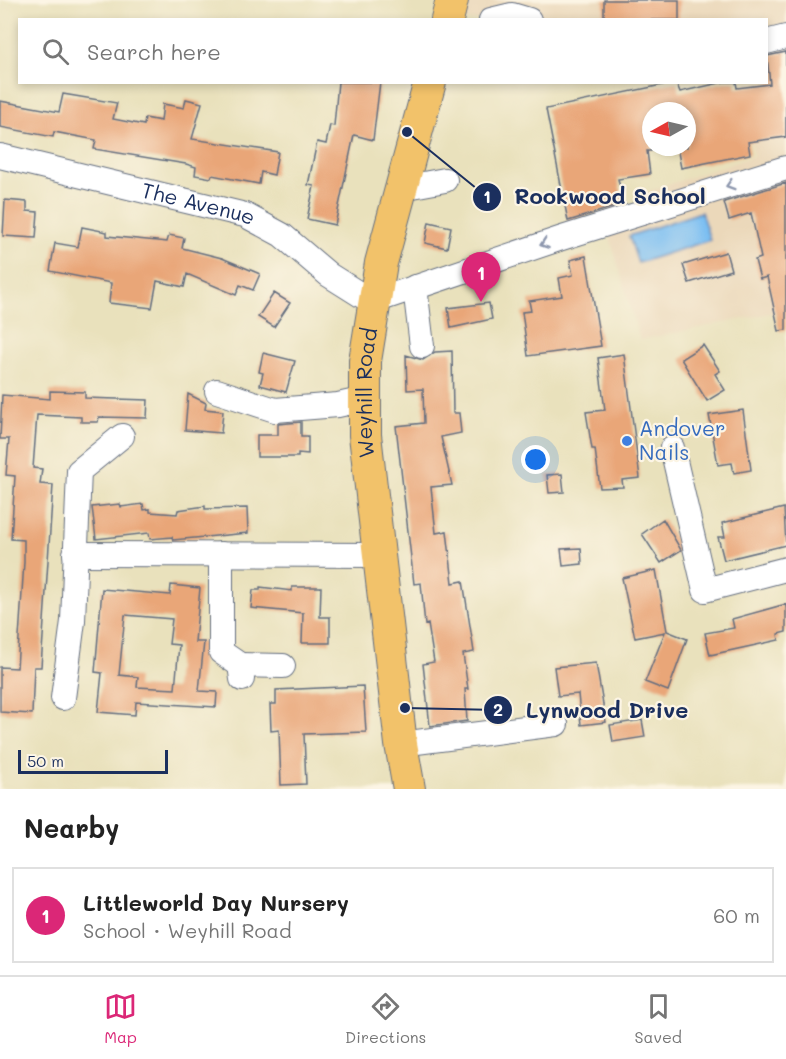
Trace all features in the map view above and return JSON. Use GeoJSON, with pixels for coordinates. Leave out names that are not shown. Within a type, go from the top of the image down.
{"type":"FeatureCollection","features":[{"type":"Feature","properties":{"kind":"main road"},"geometry":{"type":"LineString","coordinates":[[448,18],[452,0]]}},
{"type":"Feature","properties":{"kind":"main road","name":"Weyhill Road"},"geometry":{"type":"LineString","coordinates":[[409,789],[401,744],[381,555],[364,435],[365,361],[372,302],[429,84]]}},
{"type":"Feature","properties":{"kind":"main road","name":"Weyhill Road"},"geometry":{"type":"LineString","coordinates":[[400,789],[401,744]]}},
{"type":"Feature","properties":{"kind":"street"},"geometry":{"type":"LineString","coordinates":[[499,18],[512,15],[522,18]]}},
{"type":"Feature","properties":{"kind":"street"},"geometry":{"type":"LineString","coordinates":[[768,42],[786,38]]}},
{"type":"Feature","properties":{"kind":"street","name":"The Avenue"},"geometry":{"type":"LineString","coordinates":[[0,156],[245,215],[282,235],[329,275],[372,302]]}},
{"type":"Feature","properties":{"kind":"street"},"geometry":{"type":"LineString","coordinates":[[372,302],[786,168]]}},
{"type":"Feature","properties":{"kind":"street"},"geometry":{"type":"LineString","coordinates":[[402,188],[445,180]]}},
{"type":"Feature","properties":{"kind":"street"},"geometry":{"type":"LineString","coordinates":[[415,287],[422,346]]}},
{"type":"Feature","properties":{"kind":"street"},"geometry":{"type":"LineString","coordinates":[[217,391],[275,410],[338,405],[365,399]]}},
{"type":"Feature","properties":{"kind":"street"},"geometry":{"type":"LineString","coordinates":[[63,698],[73,621],[79,471],[122,436]]}},
{"type":"Feature","properties":{"kind":"street"},"geometry":{"type":"LineString","coordinates":[[672,448],[707,599],[786,569]]}},
{"type":"Feature","properties":{"kind":"street"},"geometry":{"type":"LineString","coordinates":[[75,554],[381,555]]}},
{"type":"Feature","properties":{"kind":"street"},"geometry":{"type":"LineString","coordinates":[[221,554],[221,652],[241,673],[283,666]]}},
{"type":"Feature","properties":{"kind":"street"},"geometry":{"type":"LineString","coordinates":[[401,744],[556,724]]}},
{"type":"Feature","properties":{"kind":"shaded area"},"geometry":{"type":"Polygon","coordinates":[[[467,0],[786,0],[786,310],[640,340],[606,224],[626,215],[650,191],[753,156],[742,84],[768,84],[768,18],[463,18],[467,0]]]}},
{"type":"Feature","properties":{"kind":"water"},"geometry":{"type":"Polygon","coordinates":[[[701,212],[710,240],[638,263],[629,236],[701,212]]]}},
{"type":"Feature","properties":{"kind":"building"},"geometry":{"type":"Polygon","coordinates":[[[604,0],[679,0],[679,18],[604,18],[604,0]]]}},
{"type":"Feature","properties":{"kind":"building"},"geometry":{"type":"Polygon","coordinates":[[[786,52],[786,137],[748,142],[750,154],[681,168],[679,156],[696,156],[696,102],[642,102],[642,156],[648,156],[650,174],[618,179],[624,204],[568,221],[546,109],[666,84],[677,84],[680,92],[715,84],[736,84],[737,88],[770,84],[768,56],[786,52]]]}},
{"type":"Feature","properties":{"kind":"building"},"geometry":{"type":"Polygon","coordinates":[[[338,84],[380,84],[373,140],[354,135],[335,225],[307,219],[314,186],[308,185],[317,142],[326,144],[330,125],[334,126],[338,84]]]}},
{"type":"Feature","properties":{"kind":"building"},"geometry":{"type":"Polygon","coordinates":[[[63,94],[117,103],[113,119],[144,125],[145,118],[161,121],[163,104],[184,108],[186,99],[202,103],[192,139],[278,152],[274,175],[261,172],[259,184],[212,175],[211,178],[195,175],[196,167],[186,164],[94,149],[96,140],[54,132],[53,137],[0,127],[0,101],[59,112],[63,94]]]}},
{"type":"Feature","properties":{"kind":"building"},"geometry":{"type":"Polygon","coordinates":[[[786,183],[786,330],[779,331],[767,277],[760,279],[755,260],[761,258],[751,213],[729,220],[724,202],[786,183]]]}},
{"type":"Feature","properties":{"kind":"building"},"geometry":{"type":"Polygon","coordinates":[[[5,200],[27,202],[27,211],[38,212],[36,238],[3,236],[5,200]]]}},
{"type":"Feature","properties":{"kind":"building"},"geometry":{"type":"Polygon","coordinates":[[[429,222],[451,227],[447,248],[425,243],[429,222]]]}},
{"type":"Feature","properties":{"kind":"building"},"geometry":{"type":"Polygon","coordinates":[[[82,227],[107,232],[107,236],[167,242],[169,235],[184,238],[182,248],[222,258],[260,274],[253,290],[240,285],[236,295],[187,274],[184,287],[157,281],[152,308],[109,303],[111,283],[50,271],[55,243],[78,247],[82,227]]]}},
{"type":"Feature","properties":{"kind":"building"},"geometry":{"type":"Polygon","coordinates":[[[726,252],[731,270],[689,283],[683,265],[726,252]]]}},
{"type":"Feature","properties":{"kind":"building"},"geometry":{"type":"Polygon","coordinates":[[[586,256],[601,346],[528,356],[522,312],[531,311],[529,301],[562,296],[559,278],[573,275],[570,260],[586,256]]]}},
{"type":"Feature","properties":{"kind":"building"},"geometry":{"type":"Polygon","coordinates":[[[274,293],[290,303],[274,327],[258,317],[274,293]]]}},
{"type":"Feature","properties":{"kind":"building"},"geometry":{"type":"Polygon","coordinates":[[[489,303],[492,319],[451,328],[448,308],[489,303]]]}},
{"type":"Feature","properties":{"kind":"building"},"geometry":{"type":"Polygon","coordinates":[[[703,345],[720,371],[715,374],[725,390],[707,401],[681,359],[703,345]]]}},
{"type":"Feature","properties":{"kind":"building"},"geometry":{"type":"Polygon","coordinates":[[[452,351],[453,413],[459,413],[461,433],[441,437],[452,485],[431,487],[436,533],[447,531],[453,583],[463,581],[474,652],[463,654],[468,689],[465,689],[467,721],[430,726],[423,664],[434,662],[428,624],[425,625],[421,583],[414,584],[396,426],[424,423],[423,389],[407,390],[406,355],[423,360],[435,352],[452,351]]]}},
{"type":"Feature","properties":{"kind":"building"},"geometry":{"type":"Polygon","coordinates":[[[263,353],[295,361],[286,392],[260,385],[263,373],[259,372],[263,353]]]}},
{"type":"Feature","properties":{"kind":"building"},"geometry":{"type":"Polygon","coordinates":[[[624,354],[640,478],[622,480],[623,487],[600,488],[595,449],[592,449],[586,412],[605,410],[598,358],[624,354]]]}},
{"type":"Feature","properties":{"kind":"building"},"geometry":{"type":"Polygon","coordinates":[[[50,391],[85,392],[85,398],[148,400],[147,418],[99,417],[98,422],[81,422],[81,417],[37,415],[33,468],[42,469],[40,484],[53,485],[41,667],[34,667],[32,714],[0,712],[0,667],[17,668],[24,562],[24,540],[11,539],[15,476],[6,475],[9,439],[0,439],[2,395],[50,399],[50,391]]]}},
{"type":"Feature","properties":{"kind":"building"},"geometry":{"type":"Polygon","coordinates":[[[188,394],[206,403],[205,409],[223,411],[221,433],[185,430],[188,394]]]}},
{"type":"Feature","properties":{"kind":"building"},"geometry":{"type":"Polygon","coordinates":[[[743,410],[751,470],[734,473],[732,463],[718,465],[709,415],[743,410]]]}},
{"type":"Feature","properties":{"kind":"building"},"geometry":{"type":"Polygon","coordinates":[[[301,422],[301,436],[308,436],[308,454],[298,453],[298,457],[257,457],[257,435],[278,435],[278,424],[301,422]]]}},
{"type":"Feature","properties":{"kind":"building"},"geometry":{"type":"Polygon","coordinates":[[[562,474],[564,492],[549,493],[547,475],[562,474]]]}},
{"type":"Feature","properties":{"kind":"building"},"geometry":{"type":"Polygon","coordinates":[[[120,504],[121,507],[143,504],[144,510],[150,509],[150,512],[177,514],[178,510],[205,506],[205,509],[247,508],[248,533],[173,540],[172,537],[150,539],[149,533],[96,539],[92,507],[120,504]]]}},
{"type":"Feature","properties":{"kind":"building"},"geometry":{"type":"Polygon","coordinates":[[[784,508],[786,545],[724,560],[718,537],[725,537],[722,523],[784,508]]]}},
{"type":"Feature","properties":{"kind":"building"},"geometry":{"type":"Polygon","coordinates":[[[663,519],[681,550],[661,563],[642,534],[663,519]]]}},
{"type":"Feature","properties":{"kind":"building"},"geometry":{"type":"Polygon","coordinates":[[[581,548],[582,564],[563,566],[561,549],[581,548]]]}},
{"type":"Feature","properties":{"kind":"building"},"geometry":{"type":"Polygon","coordinates":[[[656,570],[667,631],[687,639],[668,691],[645,682],[665,632],[635,638],[622,578],[656,570]]]}},
{"type":"Feature","properties":{"kind":"building"},"geometry":{"type":"Polygon","coordinates":[[[171,585],[200,588],[195,642],[204,642],[199,691],[217,692],[216,707],[136,702],[135,715],[98,712],[102,673],[95,672],[102,589],[170,595],[171,585]],[[125,615],[119,675],[138,677],[137,687],[175,689],[179,645],[169,644],[172,619],[125,615]]]}},
{"type":"Feature","properties":{"kind":"building"},"geometry":{"type":"Polygon","coordinates":[[[260,587],[292,591],[292,587],[321,587],[320,617],[330,617],[330,643],[302,643],[303,613],[251,608],[253,590],[260,590],[260,587]]]}},
{"type":"Feature","properties":{"kind":"building"},"geometry":{"type":"Polygon","coordinates":[[[786,604],[786,632],[778,634],[779,640],[710,655],[705,633],[734,628],[732,619],[786,604]]]}},
{"type":"Feature","properties":{"kind":"building"},"geometry":{"type":"Polygon","coordinates":[[[596,663],[606,722],[581,725],[578,694],[558,696],[554,667],[596,663]]]}},
{"type":"Feature","properties":{"kind":"building"},"geometry":{"type":"Polygon","coordinates":[[[363,686],[366,732],[304,734],[306,784],[281,785],[279,730],[271,731],[270,704],[276,704],[276,690],[363,686]]]}},
{"type":"Feature","properties":{"kind":"building"},"geometry":{"type":"Polygon","coordinates":[[[642,720],[645,737],[613,742],[610,725],[642,720]]]}},
{"type":"Feature","properties":{"kind":"place","name":"Rookwood School"},"geometry":{"type":"Point","coordinates":[407,132]}},
{"type":"Feature","properties":{"kind":"place","name":"Littleworld Day Nursery"},"geometry":{"type":"Point","coordinates":[481,302]}},
{"type":"Feature","properties":{"kind":"place","name":"Andover Nails"},"geometry":{"type":"Point","coordinates":[627,441]}},
{"type":"Feature","properties":{"kind":"place","name":"Lynwood Drive"},"geometry":{"type":"Point","coordinates":[405,708]}}]}
